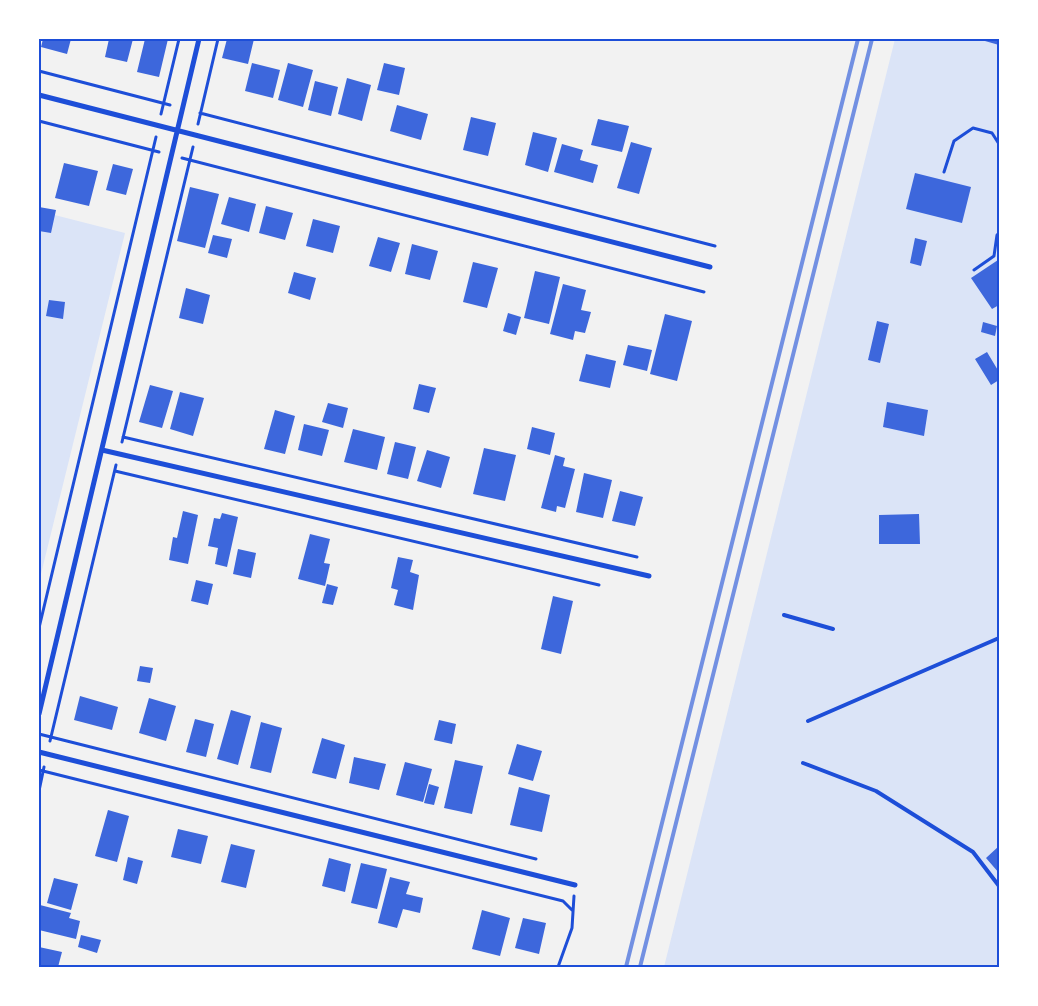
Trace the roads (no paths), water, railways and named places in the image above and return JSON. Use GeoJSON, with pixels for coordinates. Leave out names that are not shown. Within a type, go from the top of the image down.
{"type":"FeatureCollection","features":[{"type":"Feature","properties":{"kind":"street"},"geometry":{"type":"LineString","coordinates":[[39,714],[199,39]]}},
{"type":"Feature","properties":{"kind":"street"},"geometry":{"type":"LineString","coordinates":[[39,95],[710,267]]}},
{"type":"Feature","properties":{"kind":"street"},"geometry":{"type":"LineString","coordinates":[[102,450],[649,576]]}},
{"type":"Feature","properties":{"kind":"street"},"geometry":{"type":"LineString","coordinates":[[39,752],[575,885]]}},
{"type":"Feature","properties":{"kind":"lane"},"geometry":{"type":"LineString","coordinates":[[784,615],[833,629]]}},
{"type":"Feature","properties":{"kind":"lane"},"geometry":{"type":"LineString","coordinates":[[808,721],[999,638]]}},
{"type":"Feature","properties":{"kind":"lane"},"geometry":{"type":"LineString","coordinates":[[803,763],[884,796],[973,852],[999,886]]}},
{"type":"Feature","properties":{"kind":"railway"},"geometry":{"type":"LineString","coordinates":[[626,967],[858,39]]}},
{"type":"Feature","properties":{"kind":"railway"},"geometry":{"type":"LineString","coordinates":[[640,967],[872,39]]}}]}
